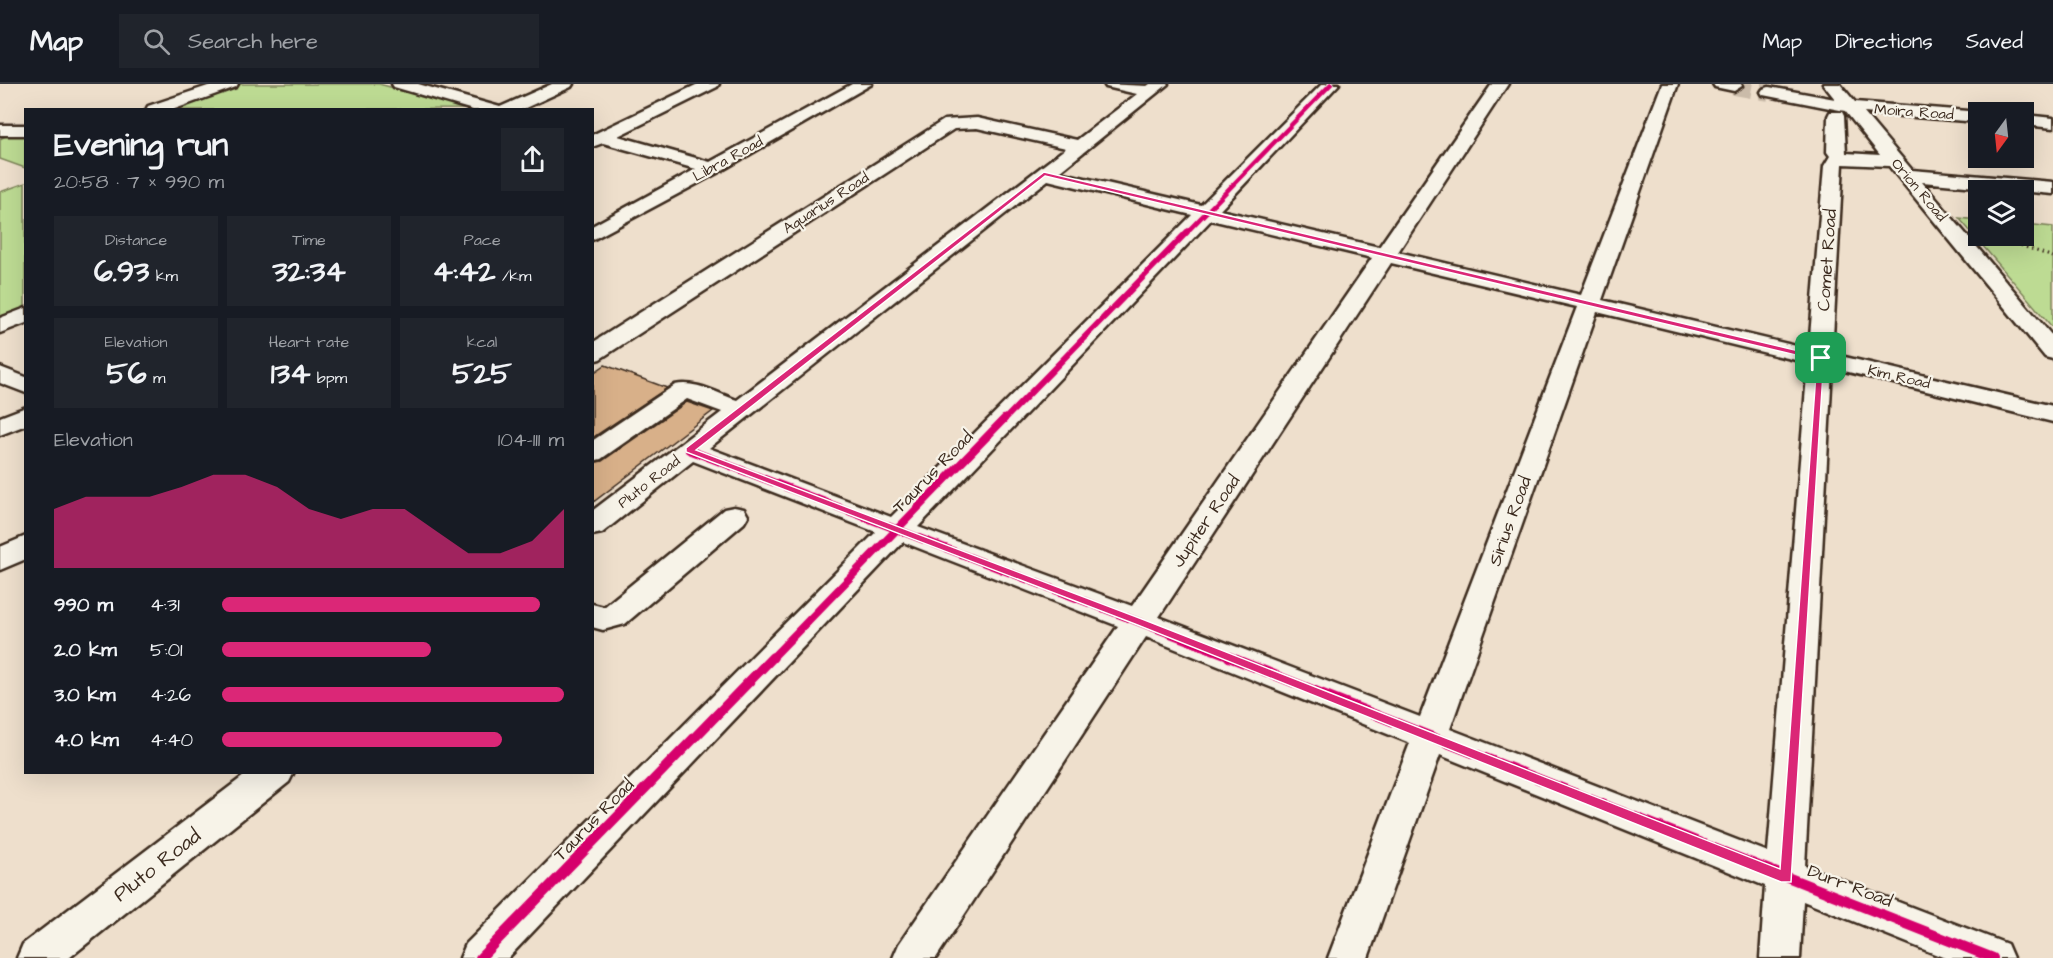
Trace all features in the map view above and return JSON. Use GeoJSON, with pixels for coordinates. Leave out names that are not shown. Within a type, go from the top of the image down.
{"type":"FeatureCollection","features":[{"type":"Feature","properties":{"kind":"street"},"geometry":{"type":"LineString","coordinates":[[160,108],[230,84]]}},
{"type":"Feature","properties":{"kind":"street"},"geometry":{"type":"LineString","coordinates":[[400,84],[486,108]]}},
{"type":"Feature","properties":{"kind":"street"},"geometry":{"type":"LineString","coordinates":[[511,108],[565,84]]}},
{"type":"Feature","properties":{"kind":"street"},"geometry":{"type":"LineString","coordinates":[[678,84],[706,87]]}},
{"type":"Feature","properties":{"kind":"street","name":"Libra Road"},"geometry":{"type":"LineString","coordinates":[[594,233],[864,84]]}},
{"type":"Feature","properties":{"kind":"street"},"geometry":{"type":"LineString","coordinates":[[1112,84],[1155,88]]}},
{"type":"Feature","properties":{"kind":"street","name":"Taurus Road"},"geometry":{"type":"LineString","coordinates":[[480,958],[1331,84]]}},
{"type":"Feature","properties":{"kind":"street","name":"Jupiter Road"},"geometry":{"type":"LineString","coordinates":[[913,958],[1500,84]]}},
{"type":"Feature","properties":{"kind":"street","name":"Sirius Road"},"geometry":{"type":"LineString","coordinates":[[1348,958],[1670,84]]}},
{"type":"Feature","properties":{"kind":"street"},"geometry":{"type":"LineString","coordinates":[[1807,84],[1832,86]]}},
{"type":"Feature","properties":{"kind":"street","name":"Orion Road"},"geometry":{"type":"LineString","coordinates":[[1832,86],[1843,111],[1901,168],[2053,352]]}},
{"type":"Feature","properties":{"kind":"street"},"geometry":{"type":"LineString","coordinates":[[597,140],[706,87]]}},
{"type":"Feature","properties":{"kind":"street","name":"Pluto Road"},"geometry":{"type":"LineString","coordinates":[[594,524],[1155,88]]}},
{"type":"Feature","properties":{"kind":"street","name":"Moira Road"},"geometry":{"type":"LineString","coordinates":[[1768,92],[1787,90],[1843,111],[1968,117]]}},
{"type":"Feature","properties":{"kind":"street"},"geometry":{"type":"LineString","coordinates":[[1843,111],[1836,152],[1841,158],[2053,188]]}},
{"type":"Feature","properties":{"kind":"street"},"geometry":{"type":"LineString","coordinates":[[2034,121],[2053,123]]}},
{"type":"Feature","properties":{"kind":"street","name":"Aquarius Road"},"geometry":{"type":"LineString","coordinates":[[594,353],[950,124],[977,123],[1079,146]]}},
{"type":"Feature","properties":{"kind":"street"},"geometry":{"type":"LineString","coordinates":[[0,130],[24,130]]}},
{"type":"Feature","properties":{"kind":"street"},"geometry":{"type":"LineString","coordinates":[[597,140],[712,168]]}},
{"type":"Feature","properties":{"kind":"street","name":"Comet Road"},"geometry":{"type":"LineString","coordinates":[[1780,958],[1833,166],[1835,160],[1841,158]]}},
{"type":"Feature","properties":{"kind":"street","name":"Kim Road"},"geometry":{"type":"LineString","coordinates":[[1044,174],[2053,414]]}},
{"type":"Feature","properties":{"kind":"street"},"geometry":{"type":"LineString","coordinates":[[0,326],[24,316]]}},
{"type":"Feature","properties":{"kind":"street"},"geometry":{"type":"LineString","coordinates":[[0,374],[24,385]]}},
{"type":"Feature","properties":{"kind":"street"},"geometry":{"type":"LineString","coordinates":[[594,452],[684,390],[741,410]]}},
{"type":"Feature","properties":{"kind":"street"},"geometry":{"type":"LineString","coordinates":[[0,427],[24,416]]}},
{"type":"Feature","properties":{"kind":"street","name":"Durr Road"},"geometry":{"type":"LineString","coordinates":[[689,450],[1138,621],[1993,958]]}},
{"type":"Feature","properties":{"kind":"street"},"geometry":{"type":"LineString","coordinates":[[594,616],[603,619],[614,616],[734,516]]}},
{"type":"Feature","properties":{"kind":"street"},"geometry":{"type":"LineString","coordinates":[[0,560],[24,547]]}},
{"type":"Feature","properties":{"kind":"street","name":"Pluto Road"},"geometry":{"type":"LineString","coordinates":[[37,958],[273,774]]}},
{"type":"Feature","properties":{"kind":"path"},"geometry":{"type":"LineString","coordinates":[[2023,246],[2053,257]]}},
{"type":"Feature","properties":{"kind":"green space"},"geometry":{"type":"Polygon","coordinates":[[[239,84],[379,84],[467,108],[171,108],[239,84]]]}},
{"type":"Feature","properties":{"kind":"green space"},"geometry":{"type":"Polygon","coordinates":[[[24,133],[24,168],[0,159],[0,139],[9,134],[24,133]]]}},
{"type":"Feature","properties":{"kind":"green space"},"geometry":{"type":"Polygon","coordinates":[[[24,183],[24,307],[0,318],[0,192],[24,183]]]}},
{"type":"Feature","properties":{"kind":"green space"},"geometry":{"type":"Polygon","coordinates":[[[1959,218],[1968,219],[1968,229],[1959,218]]]}},
{"type":"Feature","properties":{"kind":"green space"},"geometry":{"type":"Polygon","coordinates":[[[2034,225],[2053,227],[2053,328],[1983,246],[2034,246],[2034,225]]]}},
{"type":"Feature","properties":{"kind":"building"},"geometry":{"type":"Polygon","coordinates":[[[605,365],[667,388],[594,437],[594,373],[605,365]]]}},
{"type":"Feature","properties":{"kind":"building"},"geometry":{"type":"Polygon","coordinates":[[[687,402],[713,411],[594,501],[594,463],[602,461],[687,402]]]}},
{"type":"Feature","properties":{"kind":"tunnel"},"geometry":{"type":"LineString","coordinates":[[1734,86],[1769,92]]}},
{"type":"Feature","properties":{"kind":"cycle path"},"geometry":{"type":"LineString","coordinates":[[480,958],[1331,84]]}},
{"type":"Feature","properties":{"kind":"cycle path"},"geometry":{"type":"LineString","coordinates":[[689,450],[1138,621],[1993,958]]}},
{"type":"Feature","properties":{"kind":"route"},"geometry":{"type":"LineString","coordinates":[[1044,174],[1821,358],[1786,878],[1138,621],[689,450],[1044,174]]}}]}
